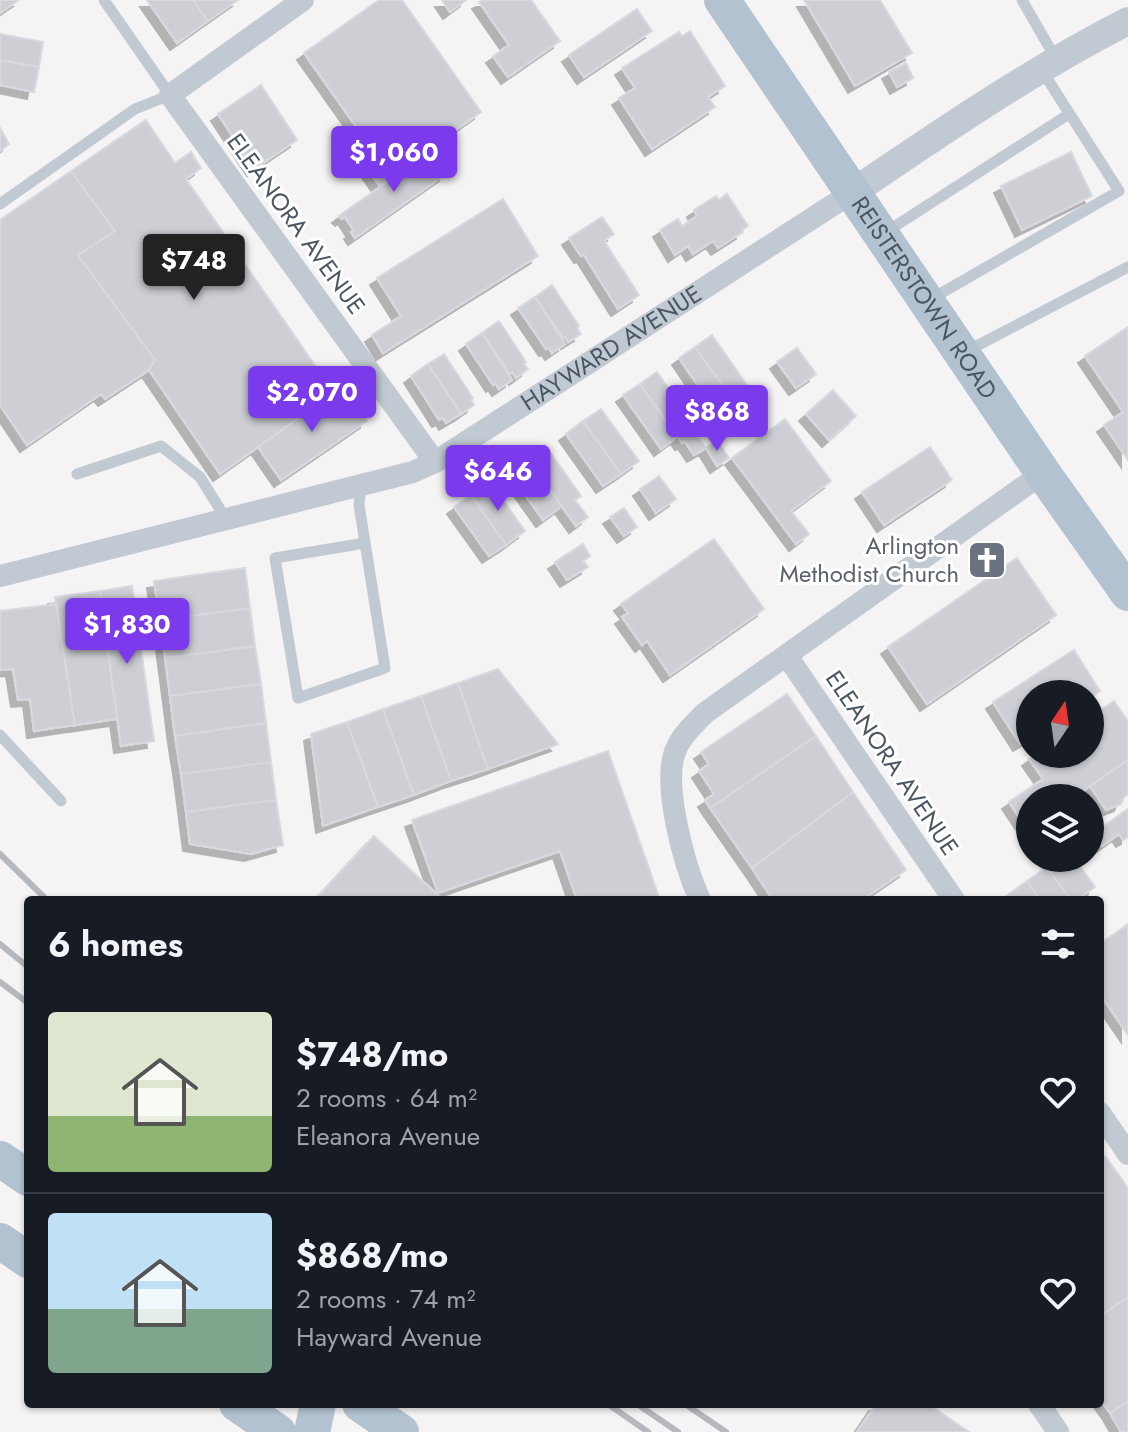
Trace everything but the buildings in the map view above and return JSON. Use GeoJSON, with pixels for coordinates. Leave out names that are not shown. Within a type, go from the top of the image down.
{"type":"FeatureCollection","features":[{"type":"Feature","properties":{"kind":"main road","name":"REISTERSTOWN ROAD"},"geometry":{"type":"LineString","coordinates":[[722,0],[1128,593]]}},
{"type":"Feature","properties":{"kind":"main road"},"geometry":{"type":"LineString","coordinates":[[0,1159],[24,1175]]}},
{"type":"Feature","properties":{"kind":"main road"},"geometry":{"type":"LineString","coordinates":[[0,1241],[24,1257]]}},
{"type":"Feature","properties":{"kind":"main road"},"geometry":{"type":"LineString","coordinates":[[243,1408],[278,1432]]}},
{"type":"Feature","properties":{"kind":"main road"},"geometry":{"type":"LineString","coordinates":[[312,1432],[317,1408]]}},
{"type":"Feature","properties":{"kind":"main road"},"geometry":{"type":"LineString","coordinates":[[366,1408],[401,1432]]}},
{"type":"Feature","properties":{"kind":"street"},"geometry":{"type":"LineString","coordinates":[[170,95],[303,0]]}},
{"type":"Feature","properties":{"kind":"street","name":"HAYWARD AVENUE"},"geometry":{"type":"LineString","coordinates":[[0,576],[413,472],[435,462],[853,192],[992,98],[1128,21]]}},
{"type":"Feature","properties":{"kind":"street","name":"ELEANORA AVENUE"},"geometry":{"type":"LineString","coordinates":[[170,95],[435,462]]}},
{"type":"Feature","properties":{"kind":"street"},"geometry":{"type":"LineString","coordinates":[[698,896],[675,820],[672,784],[675,749],[687,732],[705,713],[1043,473]]}},
{"type":"Feature","properties":{"kind":"street","name":"ELEANORA AVENUE"},"geometry":{"type":"LineString","coordinates":[[787,656],[951,896]]}},
{"type":"Feature","properties":{"kind":"street"},"geometry":{"type":"LineString","coordinates":[[1104,1119],[1128,1154]]}},
{"type":"Feature","properties":{"kind":"street"},"geometry":{"type":"LineString","coordinates":[[1042,1408],[1058,1432]]}},
{"type":"Feature","properties":{"kind":"lane"},"geometry":{"type":"LineString","coordinates":[[0,204],[135,109],[170,95],[104,0]]}},
{"type":"Feature","properties":{"kind":"lane"},"geometry":{"type":"LineString","coordinates":[[927,302],[1119,191],[1069,114],[1022,0]]}},
{"type":"Feature","properties":{"kind":"lane"},"geometry":{"type":"LineString","coordinates":[[882,235],[1069,114]]}},
{"type":"Feature","properties":{"kind":"lane"},"geometry":{"type":"LineString","coordinates":[[962,353],[1128,267]]}},
{"type":"Feature","properties":{"kind":"lane"},"geometry":{"type":"LineString","coordinates":[[77,474],[161,446],[200,477],[226,519]]}},
{"type":"Feature","properties":{"kind":"lane"},"geometry":{"type":"LineString","coordinates":[[361,485],[359,505],[385,668],[298,698],[275,558],[365,543]]}},
{"type":"Feature","properties":{"kind":"lane"},"geometry":{"type":"LineString","coordinates":[[0,735],[61,801]]}},
{"type":"Feature","properties":{"kind":"railway"},"geometry":{"type":"LineString","coordinates":[[0,854],[43,896]]}},
{"type":"Feature","properties":{"kind":"railway"},"geometry":{"type":"LineString","coordinates":[[0,944],[24,964]]}},
{"type":"Feature","properties":{"kind":"railway"},"geometry":{"type":"LineString","coordinates":[[0,982],[24,1000]]}},
{"type":"Feature","properties":{"kind":"railway"},"geometry":{"type":"LineString","coordinates":[[614,1408],[648,1432]]}},
{"type":"Feature","properties":{"kind":"railway"},"geometry":{"type":"LineString","coordinates":[[643,1408],[678,1432]]}},
{"type":"Feature","properties":{"kind":"railway"},"geometry":{"type":"LineString","coordinates":[[691,1408],[726,1432]]}},
{"type":"Feature","properties":{"kind":"place","name":"Arlington Methodist Church"},"geometry":{"type":"Point","coordinates":[987,560]}}]}
